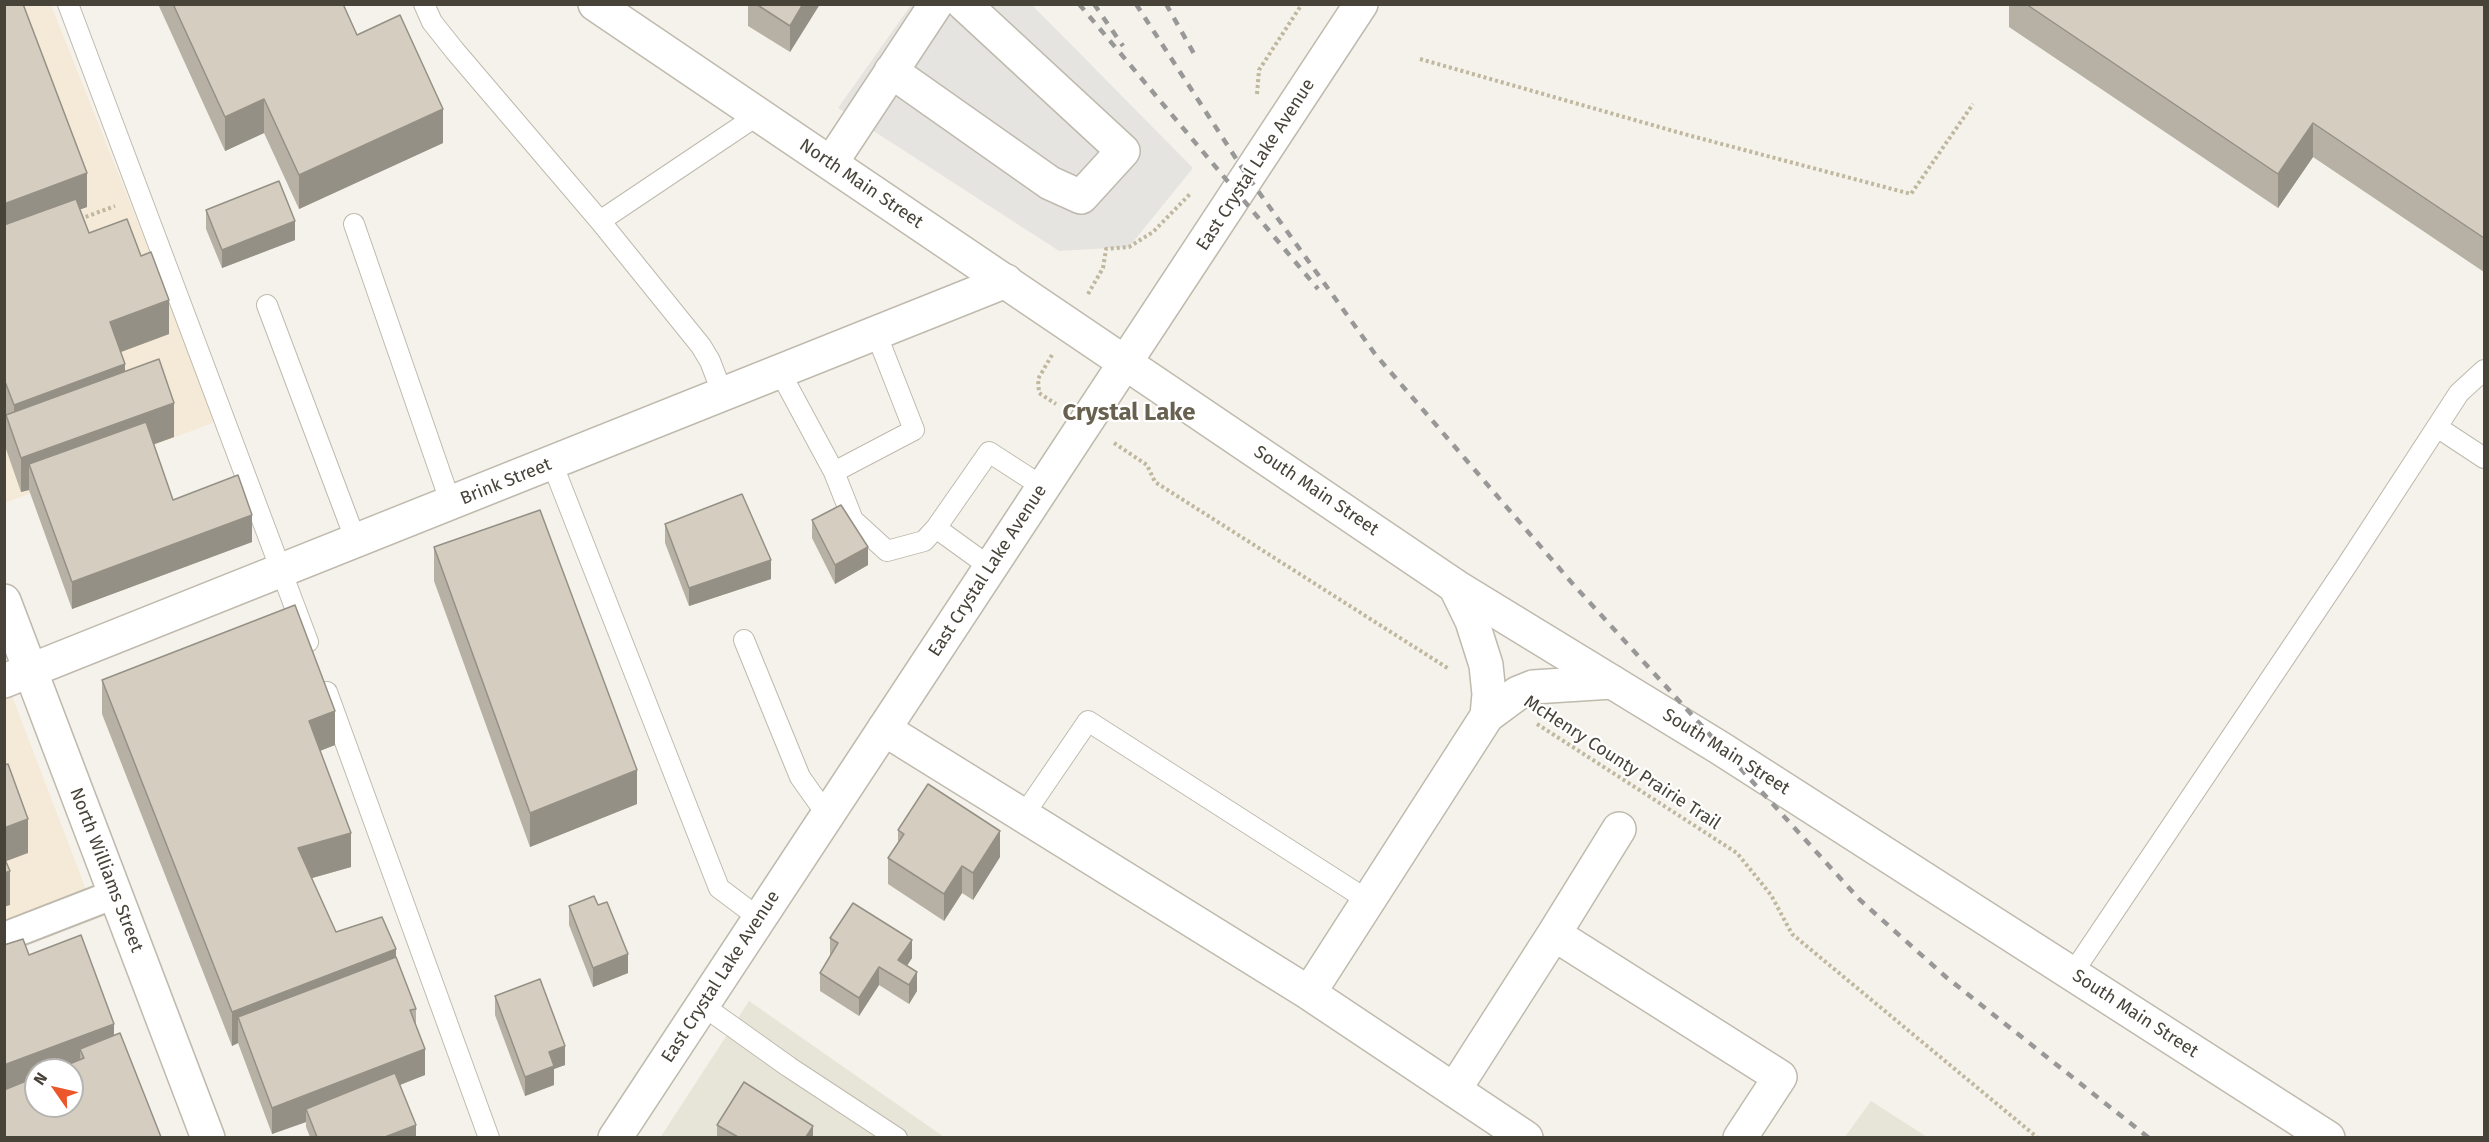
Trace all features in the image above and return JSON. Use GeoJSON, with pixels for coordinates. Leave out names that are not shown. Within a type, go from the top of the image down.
{"type":"FeatureCollection","features":[{"type":"Feature","properties":{"kind":"street","name":"North Main Street"},"geometry":{"type":"LineString","coordinates":[[595,4],[1126,362]]}},
{"type":"Feature","properties":{"kind":"street"},"geometry":{"type":"LineString","coordinates":[[831,163],[936,4]]}},
{"type":"Feature","properties":{"kind":"street"},"geometry":{"type":"LineString","coordinates":[[891,71],[1050,183],[1081,197],[1123,151],[964,4]]}},
{"type":"Feature","properties":{"kind":"street","name":"East Crystal Lake Avenue"},"geometry":{"type":"LineString","coordinates":[[615,1137],[1361,4]]}},
{"type":"Feature","properties":{"kind":"street","name":"Brink Street"},"geometry":{"type":"LineString","coordinates":[[17,676],[1006,281]]}},
{"type":"Feature","properties":{"kind":"street","name":"South Main Street"},"geometry":{"type":"LineString","coordinates":[[1126,362],[1455,586],[1720,748],[2328,1137]]}},
{"type":"Feature","properties":{"kind":"street"},"geometry":{"type":"LineString","coordinates":[[1455,586],[1480,642],[1493,704]]}},
{"type":"Feature","properties":{"kind":"street","name":"North Williams Street"},"geometry":{"type":"LineString","coordinates":[[4,601],[17,676],[115,894],[208,1137]]}},
{"type":"Feature","properties":{"kind":"street"},"geometry":{"type":"LineString","coordinates":[[1309,993],[1493,704],[1533,687],[1612,682]]}},
{"type":"Feature","properties":{"kind":"street"},"geometry":{"type":"LineString","coordinates":[[884,729],[1309,993],[1526,1137]]}},
{"type":"Feature","properties":{"kind":"street"},"geometry":{"type":"LineString","coordinates":[[1454,1090],[1619,829]]}},
{"type":"Feature","properties":{"kind":"street"},"geometry":{"type":"LineString","coordinates":[[4,937],[115,894]]}},
{"type":"Feature","properties":{"kind":"street"},"geometry":{"type":"LineString","coordinates":[[1554,934],[1780,1077],[1740,1137]]}},
{"type":"Feature","properties":{"kind":"lane"},"geometry":{"type":"LineString","coordinates":[[68,4],[283,571],[489,1137]]}},
{"type":"Feature","properties":{"kind":"lane"},"geometry":{"type":"LineString","coordinates":[[424,4],[432,22],[443,37],[600,221],[701,346],[711,361],[723,395]]}},
{"type":"Feature","properties":{"kind":"lane"},"geometry":{"type":"LineString","coordinates":[[600,221],[758,115]]}},
{"type":"Feature","properties":{"kind":"lane"},"geometry":{"type":"LineString","coordinates":[[354,224],[450,504]]}},
{"type":"Feature","properties":{"kind":"lane"},"geometry":{"type":"LineString","coordinates":[[267,305],[356,541]]}},
{"type":"Feature","properties":{"kind":"lane"},"geometry":{"type":"LineString","coordinates":[[834,472],[914,430],[876,333]]}},
{"type":"Feature","properties":{"kind":"lane"},"geometry":{"type":"LineString","coordinates":[[2072,974],[2459,393],[2484,370]]}},
{"type":"Feature","properties":{"kind":"lane"},"geometry":{"type":"LineString","coordinates":[[780,372],[834,472],[853,520],[887,551],[924,541],[936,528],[989,452],[1043,487]]}},
{"type":"Feature","properties":{"kind":"lane"},"geometry":{"type":"LineString","coordinates":[[2437,428],[2484,458]]}},
{"type":"Feature","properties":{"kind":"lane"},"geometry":{"type":"LineString","coordinates":[[552,463],[719,888],[759,918]]}},
{"type":"Feature","properties":{"kind":"lane"},"geometry":{"type":"LineString","coordinates":[[936,528],[990,567]]}},
{"type":"Feature","properties":{"kind":"lane"},"geometry":{"type":"LineString","coordinates":[[744,640],[800,777],[827,815]]}},
{"type":"Feature","properties":{"kind":"lane"},"geometry":{"type":"LineString","coordinates":[[1023,816],[1088,721],[1369,901]]}},
{"type":"Feature","properties":{"kind":"lane"},"geometry":{"type":"LineString","coordinates":[[702,1005],[789,1067],[897,1137]]}},
{"type":"Feature","properties":{"kind":"path"},"geometry":{"type":"LineString","coordinates":[[1257,97],[1259,70],[1302,4]]}},
{"type":"Feature","properties":{"kind":"path"},"geometry":{"type":"LineString","coordinates":[[1420,59],[1684,134],[1911,194],[1973,104]]}},
{"type":"Feature","properties":{"kind":"path"},"geometry":{"type":"LineString","coordinates":[[1103,268],[1106,249],[1129,247],[1153,232],[1191,193]]}},
{"type":"Feature","properties":{"kind":"path"},"geometry":{"type":"LineString","coordinates":[[78,220],[141,197]]}},
{"type":"Feature","properties":{"kind":"path"},"geometry":{"type":"LineString","coordinates":[[1038,379],[1039,393]]}},
{"type":"Feature","properties":{"kind":"path","name":"McHenry County Prairie Trail"},"geometry":{"type":"LineString","coordinates":[[1147,465],[1155,482],[1493,704],[1737,853],[1771,895],[1791,934],[2038,1137]]}},
{"type":"Feature","properties":{"kind":"shaded area"},"geometry":{"type":"Polygon","coordinates":[[[5,5],[51,5],[217,421],[5,503],[5,5]]]}},
{"type":"Feature","properties":{"kind":"shaded area"},"geometry":{"type":"Polygon","coordinates":[[[911,5],[1032,5],[1193,168],[1129,247],[1059,251],[838,108],[911,5]]]}},
{"type":"Feature","properties":{"kind":"shaded area"},"geometry":{"type":"Polygon","coordinates":[[[4,675],[87,892],[4,922],[4,675]]]}},
{"type":"Feature","properties":{"kind":"shaded area"},"geometry":{"type":"Polygon","coordinates":[[[749,1001],[944,1137],[660,1138],[749,1001]]]}},
{"type":"Feature","properties":{"kind":"shaded area"},"geometry":{"type":"Polygon","coordinates":[[[1871,1101],[1927,1137],[1845,1137],[1871,1101]]]}},
{"type":"Feature","properties":{"kind":"building"},"geometry":{"type":"Polygon","coordinates":[[[4,4],[23,4],[87,173],[4,204],[4,4]]]}},
{"type":"Feature","properties":{"kind":"building"},"geometry":{"type":"Polygon","coordinates":[[[173,4],[343,4],[357,35],[400,15],[443,109],[299,175],[264,99],[225,117],[173,4]]]}},
{"type":"Feature","properties":{"kind":"building"},"geometry":{"type":"Polygon","coordinates":[[[756,4],[803,4],[790,26],[756,4]]]}},
{"type":"Feature","properties":{"kind":"building"},"geometry":{"type":"Polygon","coordinates":[[[2026,4],[2484,4],[2484,238],[2313,123],[2278,174],[2026,4]]]}},
{"type":"Feature","properties":{"kind":"building"},"geometry":{"type":"Polygon","coordinates":[[[279,181],[295,221],[222,250],[206,210],[279,181]]]}},
{"type":"Feature","properties":{"kind":"building"},"geometry":{"type":"Polygon","coordinates":[[[76,199],[89,233],[127,219],[141,256],[151,252],[169,300],[110,322],[125,364],[14,405],[4,379],[4,225],[76,199]]]}},
{"type":"Feature","properties":{"kind":"building"},"geometry":{"type":"Polygon","coordinates":[[[159,359],[174,403],[21,458],[6,415],[159,359]]]}},
{"type":"Feature","properties":{"kind":"building"},"geometry":{"type":"Polygon","coordinates":[[[146,422],[173,500],[238,475],[252,515],[72,582],[29,464],[146,422]]]}},
{"type":"Feature","properties":{"kind":"building"},"geometry":{"type":"Polygon","coordinates":[[[742,494],[771,560],[689,588],[665,524],[742,494]]]}},
{"type":"Feature","properties":{"kind":"building"},"geometry":{"type":"Polygon","coordinates":[[[841,505],[868,547],[835,565],[812,520],[841,505]]]}},
{"type":"Feature","properties":{"kind":"building"},"geometry":{"type":"Polygon","coordinates":[[[540,510],[637,770],[530,813],[434,547],[540,510]]]}},
{"type":"Feature","properties":{"kind":"building"},"geometry":{"type":"Polygon","coordinates":[[[295,605],[335,711],[309,721],[351,833],[298,848],[336,932],[382,917],[396,949],[232,1012],[102,680],[295,605]]]}},
{"type":"Feature","properties":{"kind":"building"},"geometry":{"type":"Polygon","coordinates":[[[8,764],[28,819],[4,828],[4,765],[8,764]]]}},
{"type":"Feature","properties":{"kind":"building"},"geometry":{"type":"Polygon","coordinates":[[[928,784],[1000,831],[973,873],[962,866],[944,894],[888,858],[904,834],[898,830],[928,784]]]}},
{"type":"Feature","properties":{"kind":"building"},"geometry":{"type":"Polygon","coordinates":[[[4,857],[10,871],[4,873],[4,857]]]}},
{"type":"Feature","properties":{"kind":"building"},"geometry":{"type":"Polygon","coordinates":[[[594,896],[598,905],[607,902],[628,954],[593,968],[569,906],[594,896]]]}},
{"type":"Feature","properties":{"kind":"building"},"geometry":{"type":"Polygon","coordinates":[[[853,903],[912,940],[898,960],[917,972],[909,985],[879,967],[859,998],[820,973],[838,943],[830,938],[853,903]]]}},
{"type":"Feature","properties":{"kind":"building"},"geometry":{"type":"Polygon","coordinates":[[[81,935],[114,1024],[4,1065],[4,945],[23,939],[29,955],[81,935]]]}},
{"type":"Feature","properties":{"kind":"building"},"geometry":{"type":"Polygon","coordinates":[[[396,957],[416,1009],[410,1010],[425,1049],[272,1108],[238,1017],[396,957]]]}},
{"type":"Feature","properties":{"kind":"building"},"geometry":{"type":"Polygon","coordinates":[[[540,979],[565,1046],[549,1052],[554,1066],[525,1077],[495,996],[540,979]]]}},
{"type":"Feature","properties":{"kind":"building"},"geometry":{"type":"Polygon","coordinates":[[[120,1033],[161,1137],[4,1137],[4,1090],[24,1082],[24,1118],[84,1118],[84,1058],[80,1049],[120,1033]]]}},
{"type":"Feature","properties":{"kind":"building"},"geometry":{"type":"Polygon","coordinates":[[[395,1073],[416,1125],[385,1137],[317,1137],[306,1109],[395,1073]]]}},
{"type":"Feature","properties":{"kind":"building"},"geometry":{"type":"Polygon","coordinates":[[[744,1082],[813,1126],[806,1137],[738,1137],[717,1125],[744,1082]]]}},
{"type":"Feature","properties":{"kind":"railway"},"geometry":{"type":"LineString","coordinates":[[1079,4],[1318,289]]}},
{"type":"Feature","properties":{"kind":"railway"},"geometry":{"type":"LineString","coordinates":[[1094,4],[1123,46]]}},
{"type":"Feature","properties":{"kind":"railway"},"geometry":{"type":"LineString","coordinates":[[1136,4],[1248,177],[1375,354],[1572,583],[1860,900],[1946,977],[2149,1138]]}},
{"type":"Feature","properties":{"kind":"railway"},"geometry":{"type":"LineString","coordinates":[[1166,4],[1197,59]]}},
{"type":"Feature","properties":{"kind":"district","name":"Crystal Lake"},"geometry":{"type":"Point","coordinates":[1129,413]}}]}
